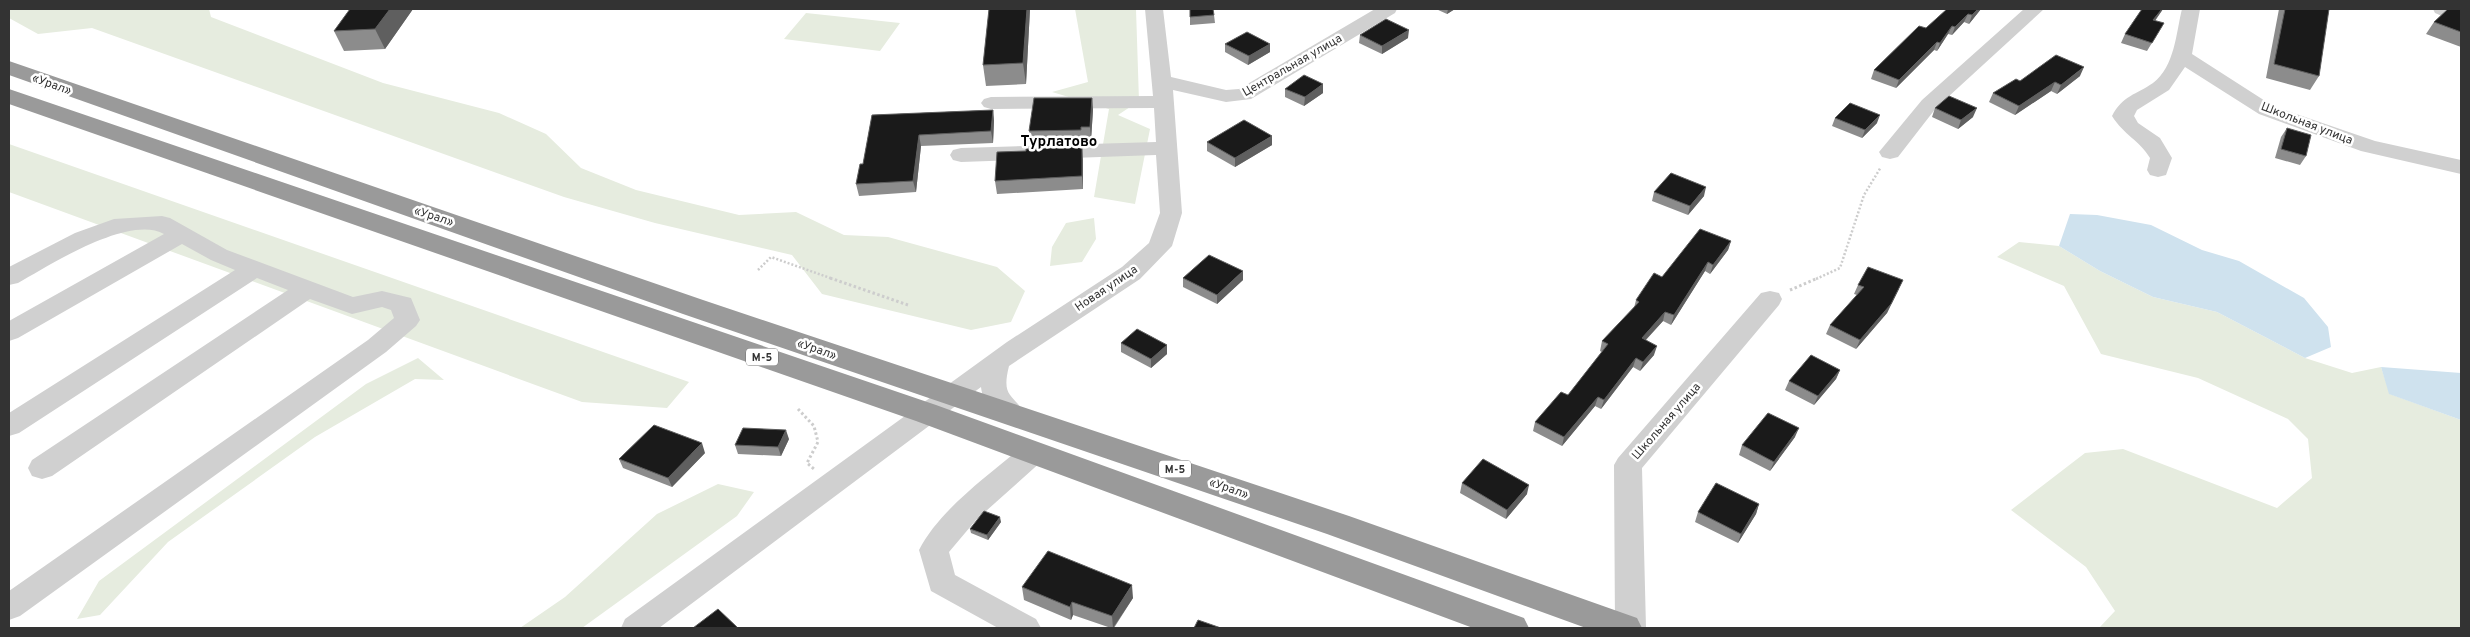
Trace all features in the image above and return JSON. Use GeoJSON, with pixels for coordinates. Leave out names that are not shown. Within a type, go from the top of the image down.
{"type":"FeatureCollection","features":[{"type":"Feature","properties":{"kind":"highway","name":"«Урал»"},"geometry":{"type":"LineString","coordinates":[[9,68],[693,307],[1338,525],[1625,628]]}},
{"type":"Feature","properties":{"kind":"highway","name":"«Урал»"},"geometry":{"type":"LineString","coordinates":[[9,96],[926,413],[1493,625]]}},
{"type":"Feature","properties":{"kind":"street","name":"Новая улица"},"geometry":{"type":"LineString","coordinates":[[636,628],[1016,348],[1131,273],[1160,246],[1171,213],[1154,9]]}},
{"type":"Feature","properties":{"kind":"street","name":"Центральная улица"},"geometry":{"type":"LineString","coordinates":[[991,103],[1162,92],[1226,96],[1244,95],[1388,9]]}},
{"type":"Feature","properties":{"kind":"street"},"geometry":{"type":"LineString","coordinates":[[1890,152],[1929,104],[2035,9]]}},
{"type":"Feature","properties":{"kind":"street"},"geometry":{"type":"LineString","coordinates":[[2158,170],[2161,158],[2152,143],[2130,126],[2123,116],[2128,106],[2162,86],[2182,56],[2191,9]]}},
{"type":"Feature","properties":{"kind":"street"},"geometry":{"type":"LineString","coordinates":[[2442,9],[2461,18]]}},
{"type":"Feature","properties":{"kind":"street","name":"Школьная улица"},"geometry":{"type":"LineString","coordinates":[[2182,56],[2266,110],[2369,146],[2461,167]]}},
{"type":"Feature","properties":{"kind":"street"},"geometry":{"type":"LineString","coordinates":[[961,155],[1167,148]]}},
{"type":"Feature","properties":{"kind":"street"},"geometry":{"type":"LineString","coordinates":[[9,278],[83,238],[122,224],[162,223],[219,255],[352,306],[382,299],[402,304],[408,320],[377,346],[9,607]]}},
{"type":"Feature","properties":{"kind":"street"},"geometry":{"type":"LineString","coordinates":[[9,332],[182,234]]}},
{"type":"Feature","properties":{"kind":"street"},"geometry":{"type":"LineString","coordinates":[[9,426],[254,268]]}},
{"type":"Feature","properties":{"kind":"street"},"geometry":{"type":"LineString","coordinates":[[42,468],[307,289]]}},
{"type":"Feature","properties":{"kind":"street","name":"Школьная улица"},"geometry":{"type":"LineString","coordinates":[[1630,628],[1628,465],[1770,299]]}},
{"type":"Feature","properties":{"kind":"street"},"geometry":{"type":"LineString","coordinates":[[997,363],[992,380],[995,395],[1004,410],[1012,414]]}},
{"type":"Feature","properties":{"kind":"street"},"geometry":{"type":"LineString","coordinates":[[1025,628],[942,582],[934,550],[966,512],[1033,453]]}},
{"type":"Feature","properties":{"kind":"path"},"geometry":{"type":"LineString","coordinates":[[1770,299],[1840,268],[1864,195],[1890,152]]}},
{"type":"Feature","properties":{"kind":"path"},"geometry":{"type":"LineString","coordinates":[[758,270],[771,258],[908,305]]}},
{"type":"Feature","properties":{"kind":"path"},"geometry":{"type":"LineString","coordinates":[[798,409],[814,426],[818,442],[807,463],[831,483]]}},
{"type":"Feature","properties":{"kind":"shaded area"},"geometry":{"type":"Polygon","coordinates":[[[9,9],[209,9],[211,17],[383,83],[499,113],[546,134],[581,168],[636,190],[739,215],[796,212],[844,235],[888,237],[997,267],[1025,291],[1011,322],[971,330],[822,294],[792,255],[655,223],[564,197],[92,28],[38,34],[9,18],[9,9]]]}},
{"type":"Feature","properties":{"kind":"shaded area"},"geometry":{"type":"Polygon","coordinates":[[[1075,9],[1136,9],[1139,101],[1118,115],[1150,129],[1135,204],[1094,197],[1109,109],[1052,92],[1088,82],[1075,9]]]}},
{"type":"Feature","properties":{"kind":"shaded area"},"geometry":{"type":"Polygon","coordinates":[[[806,13],[900,23],[880,51],[784,39],[806,13]]]}},
{"type":"Feature","properties":{"kind":"shaded area"},"geometry":{"type":"Polygon","coordinates":[[[9,144],[689,382],[667,408],[582,402],[9,192],[9,144]]]}},
{"type":"Feature","properties":{"kind":"shaded area"},"geometry":{"type":"Polygon","coordinates":[[[1094,218],[1096,239],[1082,262],[1050,266],[1052,247],[1066,223],[1094,218]]]}},
{"type":"Feature","properties":{"kind":"shaded area"},"geometry":{"type":"Polygon","coordinates":[[[2019,242],[2059,246],[2100,271],[2153,297],[2217,312],[2305,358],[2352,373],[2381,367],[2390,394],[2461,420],[2461,628],[2099,628],[2115,611],[2086,567],[2011,510],[2085,453],[2123,449],[2277,508],[2312,478],[2308,439],[2288,419],[2198,378],[2101,354],[2064,286],[1997,257],[2019,242]]]}},
{"type":"Feature","properties":{"kind":"shaded area"},"geometry":{"type":"Polygon","coordinates":[[[418,358],[444,380],[415,379],[315,437],[168,542],[100,615],[77,619],[99,581],[366,384],[418,358]]]}},
{"type":"Feature","properties":{"kind":"shaded area"},"geometry":{"type":"Polygon","coordinates":[[[718,484],[754,492],[737,516],[582,628],[520,628],[565,597],[657,514],[718,484]]]}},
{"type":"Feature","properties":{"kind":"water"},"geometry":{"type":"Polygon","coordinates":[[[2070,214],[2097,215],[2151,225],[2202,250],[2239,261],[2304,298],[2328,327],[2331,347],[2305,358],[2217,312],[2153,297],[2100,271],[2059,246],[2070,214]]]}},
{"type":"Feature","properties":{"kind":"water"},"geometry":{"type":"Polygon","coordinates":[[[2381,367],[2461,373],[2461,420],[2389,394],[2381,367]]]}},
{"type":"Feature","properties":{"kind":"building"},"geometry":{"type":"Polygon","coordinates":[[[350,9],[390,9],[375,29],[334,31],[350,9]]]}},
{"type":"Feature","properties":{"kind":"building"},"geometry":{"type":"Polygon","coordinates":[[[989,9],[1027,9],[1023,63],[983,65],[989,9]]]}},
{"type":"Feature","properties":{"kind":"building"},"geometry":{"type":"Polygon","coordinates":[[[1190,9],[1213,9],[1214,15],[1190,17],[1190,9]]]}},
{"type":"Feature","properties":{"kind":"building"},"geometry":{"type":"Polygon","coordinates":[[[1947,9],[1978,9],[1972,15],[1968,14],[1955,27],[1952,26],[1940,43],[1937,42],[1899,80],[1874,70],[1919,26],[1926,28],[1947,9]]]}},
{"type":"Feature","properties":{"kind":"building"},"geometry":{"type":"Polygon","coordinates":[[[2142,9],[2162,9],[2153,20],[2164,23],[2152,43],[2125,34],[2142,9]]]}},
{"type":"Feature","properties":{"kind":"building"},"geometry":{"type":"Polygon","coordinates":[[[2285,9],[2329,9],[2319,76],[2274,64],[2285,9]]]}},
{"type":"Feature","properties":{"kind":"building"},"geometry":{"type":"Polygon","coordinates":[[[2448,9],[2461,10],[2461,32],[2434,22],[2448,9]]]}},
{"type":"Feature","properties":{"kind":"building"},"geometry":{"type":"Polygon","coordinates":[[[1386,19],[1409,30],[1382,46],[1360,35],[1386,19]]]}},
{"type":"Feature","properties":{"kind":"building"},"geometry":{"type":"Polygon","coordinates":[[[1247,32],[1270,44],[1249,56],[1225,44],[1247,32]]]}},
{"type":"Feature","properties":{"kind":"building"},"geometry":{"type":"Polygon","coordinates":[[[2056,55],[2084,67],[2061,85],[2055,82],[2019,106],[1993,93],[2016,79],[2020,81],[2056,55]]]}},
{"type":"Feature","properties":{"kind":"building"},"geometry":{"type":"Polygon","coordinates":[[[1304,75],[1323,84],[1305,97],[1285,89],[1304,75]]]}},
{"type":"Feature","properties":{"kind":"building"},"geometry":{"type":"Polygon","coordinates":[[[1949,96],[1977,108],[1961,120],[1935,108],[1949,96]]]}},
{"type":"Feature","properties":{"kind":"building"},"geometry":{"type":"Polygon","coordinates":[[[1034,98],[1092,98],[1090,127],[1081,127],[1081,130],[1029,131],[1034,98]]]}},
{"type":"Feature","properties":{"kind":"building"},"geometry":{"type":"Polygon","coordinates":[[[1850,103],[1880,115],[1865,130],[1835,118],[1850,103]]]}},
{"type":"Feature","properties":{"kind":"building"},"geometry":{"type":"Polygon","coordinates":[[[993,110],[991,131],[919,135],[913,181],[856,184],[860,164],[863,164],[872,115],[993,110]]]}},
{"type":"Feature","properties":{"kind":"building"},"geometry":{"type":"Polygon","coordinates":[[[1244,120],[1272,136],[1235,158],[1207,142],[1244,120]]]}},
{"type":"Feature","properties":{"kind":"building"},"geometry":{"type":"Polygon","coordinates":[[[2287,128],[2311,135],[2306,156],[2281,149],[2287,128]]]}},
{"type":"Feature","properties":{"kind":"building"},"geometry":{"type":"Polygon","coordinates":[[[1082,147],[1082,176],[995,181],[997,152],[1082,147]]]}},
{"type":"Feature","properties":{"kind":"building"},"geometry":{"type":"Polygon","coordinates":[[[1671,173],[1706,187],[1690,206],[1654,192],[1671,173]]]}},
{"type":"Feature","properties":{"kind":"building"},"geometry":{"type":"Polygon","coordinates":[[[1700,229],[1731,241],[1713,265],[1708,262],[1674,315],[1665,312],[1642,338],[1657,346],[1643,362],[1636,358],[1604,400],[1598,397],[1564,437],[1535,422],[1561,392],[1568,395],[1608,344],[1602,341],[1639,302],[1636,300],[1654,273],[1662,277],[1700,229]]]}},
{"type":"Feature","properties":{"kind":"building"},"geometry":{"type":"Polygon","coordinates":[[[1209,255],[1243,271],[1217,295],[1183,278],[1209,255]]]}},
{"type":"Feature","properties":{"kind":"building"},"geometry":{"type":"Polygon","coordinates":[[[1868,267],[1903,280],[1891,304],[1860,340],[1830,325],[1864,287],[1858,285],[1868,267]]]}},
{"type":"Feature","properties":{"kind":"building"},"geometry":{"type":"Polygon","coordinates":[[[1137,329],[1167,345],[1151,359],[1121,343],[1137,329]]]}},
{"type":"Feature","properties":{"kind":"building"},"geometry":{"type":"Polygon","coordinates":[[[1811,355],[1840,370],[1818,396],[1789,381],[1811,355]]]}},
{"type":"Feature","properties":{"kind":"building"},"geometry":{"type":"Polygon","coordinates":[[[1768,413],[1799,428],[1774,462],[1742,445],[1768,413]]]}},
{"type":"Feature","properties":{"kind":"building"},"geometry":{"type":"Polygon","coordinates":[[[654,425],[702,443],[668,478],[619,459],[654,425]]]}},
{"type":"Feature","properties":{"kind":"building"},"geometry":{"type":"Polygon","coordinates":[[[743,428],[786,430],[778,447],[735,445],[743,428]]]}},
{"type":"Feature","properties":{"kind":"building"},"geometry":{"type":"Polygon","coordinates":[[[1483,459],[1529,485],[1507,510],[1462,483],[1483,459]]]}},
{"type":"Feature","properties":{"kind":"building"},"geometry":{"type":"Polygon","coordinates":[[[1716,483],[1759,504],[1741,534],[1698,512],[1716,483]]]}},
{"type":"Feature","properties":{"kind":"building"},"geometry":{"type":"Polygon","coordinates":[[[984,511],[1000,517],[987,535],[970,529],[984,511]]]}},
{"type":"Feature","properties":{"kind":"building"},"geometry":{"type":"Polygon","coordinates":[[[1048,551],[1132,585],[1112,616],[1072,602],[1070,607],[1022,587],[1048,551]]]}},
{"type":"Feature","properties":{"kind":"building"},"geometry":{"type":"Polygon","coordinates":[[[718,609],[738,628],[693,628],[718,609]]]}},
{"type":"Feature","properties":{"kind":"building"},"geometry":{"type":"Polygon","coordinates":[[[1198,620],[1221,628],[1194,628],[1198,620]]]}},
{"type":"Feature","properties":{"kind":"district","name":"Турлатово"},"geometry":{"type":"Point","coordinates":[1059,141]}}]}
